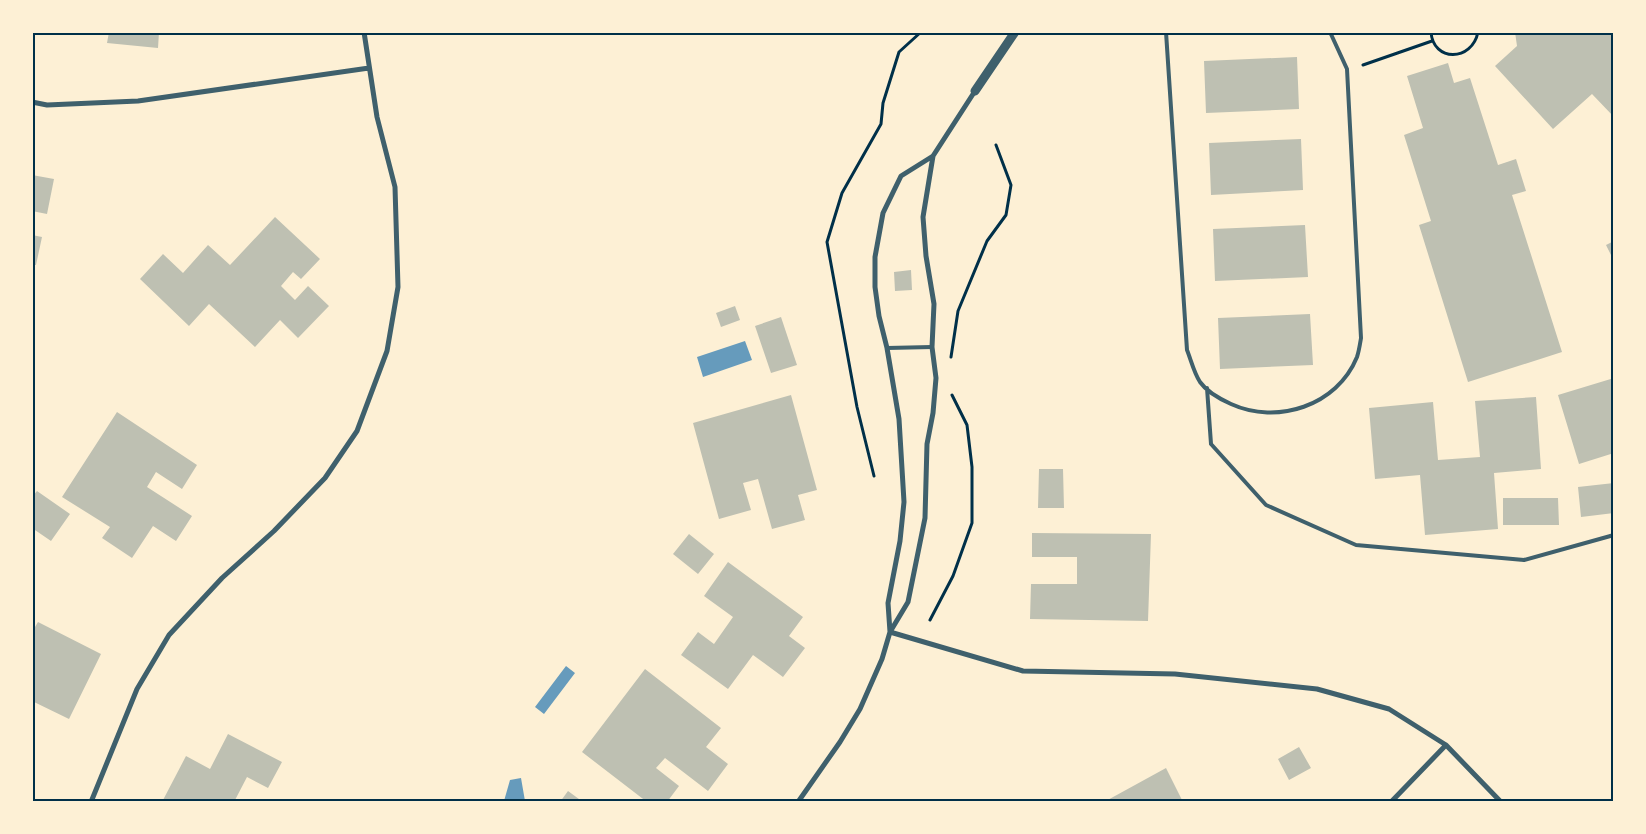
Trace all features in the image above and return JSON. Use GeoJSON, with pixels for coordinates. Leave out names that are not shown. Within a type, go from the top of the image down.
{"type":"FeatureCollection","features":[{"type":"Feature","properties":{"kind":"street"},"geometry":{"type":"LineString","coordinates":[[91,802],[137,689],[169,635],[222,578],[274,530],[325,478],[357,431],[387,351],[398,287],[394,187],[377,117],[364,32]]}},
{"type":"Feature","properties":{"kind":"street"},"geometry":{"type":"LineString","coordinates":[[798,802],[840,742],[860,709],[882,659],[890,632],[908,602],[925,518],[928,444],[936,378],[932,347],[934,304],[926,256],[923,217],[933,156],[1015,32]]}},
{"type":"Feature","properties":{"kind":"street"},"geometry":{"type":"LineString","coordinates":[[32,102],[47,105],[138,101],[369,68]]}},
{"type":"Feature","properties":{"kind":"street"},"geometry":{"type":"LineString","coordinates":[[890,632],[888,603],[900,540],[904,502],[899,419],[887,348],[879,316],[875,287],[875,257],[883,213],[901,176],[933,156]]}},
{"type":"Feature","properties":{"kind":"street"},"geometry":{"type":"LineString","coordinates":[[890,632],[1022,671],[1175,674],[1318,689],[1389,709],[1446,745],[1501,802]]}},
{"type":"Feature","properties":{"kind":"street"},"geometry":{"type":"LineString","coordinates":[[1391,802],[1446,745]]}},
{"type":"Feature","properties":{"kind":"lane"},"geometry":{"type":"LineString","coordinates":[[1166,32],[1187,350],[1200,382],[1217,398],[1240,408],[1269,414],[1292,411],[1317,402],[1337,387],[1357,356],[1361,338],[1347,69],[1330,32]]}},
{"type":"Feature","properties":{"kind":"lane"},"geometry":{"type":"LineString","coordinates":[[887,348],[932,347]]}},
{"type":"Feature","properties":{"kind":"lane"},"geometry":{"type":"LineString","coordinates":[[1206,388],[1211,444],[1266,505],[1356,545],[1524,560],[1614,535]]}},
{"type":"Feature","properties":{"kind":"path"},"geometry":{"type":"LineString","coordinates":[[1431,32],[1432,41],[1446,54],[1461,54],[1473,46],[1478,32]]}},
{"type":"Feature","properties":{"kind":"path"},"geometry":{"type":"LineString","coordinates":[[1364,65],[1432,41]]}},
{"type":"Feature","properties":{"kind":"path"},"geometry":{"type":"LineString","coordinates":[[950,364],[958,311],[987,242],[1006,215],[1011,185],[996,145]]}},
{"type":"Feature","properties":{"kind":"path"},"geometry":{"type":"LineString","coordinates":[[930,620],[953,576],[972,523],[972,467],[967,425],[952,394],[951,386]]}},
{"type":"Feature","properties":{"kind":"water"},"geometry":{"type":"Polygon","coordinates":[[[745,341],[752,360],[703,377],[697,357],[745,341]]]}},
{"type":"Feature","properties":{"kind":"water"},"geometry":{"type":"Polygon","coordinates":[[[566,666],[575,673],[544,714],[535,707],[566,666]]]}},
{"type":"Feature","properties":{"kind":"water"},"geometry":{"type":"Polygon","coordinates":[[[521,778],[525,801],[504,801],[510,780],[521,778]]]}},
{"type":"Feature","properties":{"kind":"building"},"geometry":{"type":"Polygon","coordinates":[[[109,32],[159,32],[158,48],[107,43],[109,32]]]}},
{"type":"Feature","properties":{"kind":"building"},"geometry":{"type":"Polygon","coordinates":[[[1515,32],[1614,32],[1614,117],[1592,94],[1553,129],[1495,66],[1517,46],[1515,32]]]}},
{"type":"Feature","properties":{"kind":"building"},"geometry":{"type":"Polygon","coordinates":[[[1297,57],[1299,109],[1206,113],[1204,61],[1297,57]]]}},
{"type":"Feature","properties":{"kind":"building"},"geometry":{"type":"Polygon","coordinates":[[[1448,63],[1454,83],[1470,78],[1498,165],[1516,159],[1526,191],[1512,195],[1562,352],[1468,382],[1419,225],[1431,221],[1404,135],[1423,128],[1407,76],[1448,63]]]}},
{"type":"Feature","properties":{"kind":"building"},"geometry":{"type":"Polygon","coordinates":[[[1301,139],[1303,190],[1211,195],[1209,143],[1301,139]]]}},
{"type":"Feature","properties":{"kind":"building"},"geometry":{"type":"Polygon","coordinates":[[[32,175],[54,179],[47,214],[32,211],[32,175]]]}},
{"type":"Feature","properties":{"kind":"building"},"geometry":{"type":"Polygon","coordinates":[[[275,217],[320,259],[301,279],[293,272],[281,286],[295,300],[308,286],[329,306],[298,338],[280,320],[255,347],[209,304],[189,326],[140,279],[163,254],[183,273],[208,245],[230,265],[275,217]]]}},
{"type":"Feature","properties":{"kind":"building"},"geometry":{"type":"Polygon","coordinates":[[[1305,225],[1308,277],[1215,281],[1213,229],[1305,225]]]}},
{"type":"Feature","properties":{"kind":"building"},"geometry":{"type":"Polygon","coordinates":[[[32,235],[42,237],[36,265],[32,265],[32,235]]]}},
{"type":"Feature","properties":{"kind":"building"},"geometry":{"type":"Polygon","coordinates":[[[1614,241],[1614,261],[1606,245],[1614,241]]]}},
{"type":"Feature","properties":{"kind":"building"},"geometry":{"type":"Polygon","coordinates":[[[911,270],[912,290],[895,291],[894,272],[911,270]]]}},
{"type":"Feature","properties":{"kind":"building"},"geometry":{"type":"Polygon","coordinates":[[[735,306],[740,320],[721,327],[716,313],[735,306]]]}},
{"type":"Feature","properties":{"kind":"building"},"geometry":{"type":"Polygon","coordinates":[[[1310,314],[1313,365],[1220,369],[1218,318],[1310,314]]]}},
{"type":"Feature","properties":{"kind":"building"},"geometry":{"type":"Polygon","coordinates":[[[781,317],[797,365],[771,373],[755,326],[781,317]]]}},
{"type":"Feature","properties":{"kind":"building"},"geometry":{"type":"Polygon","coordinates":[[[1614,378],[1614,453],[1579,464],[1558,395],[1614,378]]]}},
{"type":"Feature","properties":{"kind":"building"},"geometry":{"type":"Polygon","coordinates":[[[791,395],[817,490],[798,495],[805,520],[772,529],[758,479],[743,483],[751,510],[719,519],[693,423],[791,395]]]}},
{"type":"Feature","properties":{"kind":"building"},"geometry":{"type":"Polygon","coordinates":[[[1536,397],[1541,469],[1494,473],[1498,529],[1425,535],[1420,475],[1375,479],[1369,408],[1433,402],[1438,460],[1480,457],[1475,401],[1536,397]]]}},
{"type":"Feature","properties":{"kind":"building"},"geometry":{"type":"Polygon","coordinates":[[[117,412],[197,465],[182,489],[156,472],[147,487],[192,516],[176,541],[153,526],[132,558],[102,538],[110,527],[62,497],[117,412]]]}},
{"type":"Feature","properties":{"kind":"building"},"geometry":{"type":"Polygon","coordinates":[[[1039,469],[1063,469],[1064,508],[1038,508],[1039,469]]]}},
{"type":"Feature","properties":{"kind":"building"},"geometry":{"type":"Polygon","coordinates":[[[1614,483],[1614,513],[1581,517],[1578,487],[1614,483]]]}},
{"type":"Feature","properties":{"kind":"building"},"geometry":{"type":"Polygon","coordinates":[[[37,491],[70,514],[51,541],[32,528],[32,497],[37,491]]]}},
{"type":"Feature","properties":{"kind":"building"},"geometry":{"type":"Polygon","coordinates":[[[1503,498],[1558,498],[1559,525],[1503,525],[1503,498]]]}},
{"type":"Feature","properties":{"kind":"building"},"geometry":{"type":"Polygon","coordinates":[[[1032,533],[1151,534],[1148,621],[1030,619],[1031,584],[1077,584],[1077,557],[1032,557],[1032,533]]]}},
{"type":"Feature","properties":{"kind":"building"},"geometry":{"type":"Polygon","coordinates":[[[689,534],[714,554],[698,574],[673,554],[689,534]]]}},
{"type":"Feature","properties":{"kind":"building"},"geometry":{"type":"Polygon","coordinates":[[[728,562],[803,617],[789,636],[805,648],[783,677],[753,655],[728,689],[681,655],[698,632],[714,644],[733,617],[704,596],[728,562]]]}},
{"type":"Feature","properties":{"kind":"building"},"geometry":{"type":"Polygon","coordinates":[[[38,622],[101,654],[69,719],[32,701],[32,632],[38,622]]]}},
{"type":"Feature","properties":{"kind":"building"},"geometry":{"type":"Polygon","coordinates":[[[645,669],[721,728],[706,747],[728,764],[708,791],[665,758],[656,768],[679,786],[667,802],[647,802],[582,752],[645,669]]]}},
{"type":"Feature","properties":{"kind":"building"},"geometry":{"type":"Polygon","coordinates":[[[228,734],[282,762],[268,788],[247,777],[234,802],[162,802],[186,756],[210,769],[228,734]]]}},
{"type":"Feature","properties":{"kind":"building"},"geometry":{"type":"Polygon","coordinates":[[[1299,747],[1311,768],[1289,780],[1278,759],[1299,747]]]}},
{"type":"Feature","properties":{"kind":"building"},"geometry":{"type":"Polygon","coordinates":[[[1166,768],[1183,802],[1104,802],[1166,768]]]}},
{"type":"Feature","properties":{"kind":"building"},"geometry":{"type":"Polygon","coordinates":[[[568,791],[583,802],[560,802],[568,791]]]}}]}
